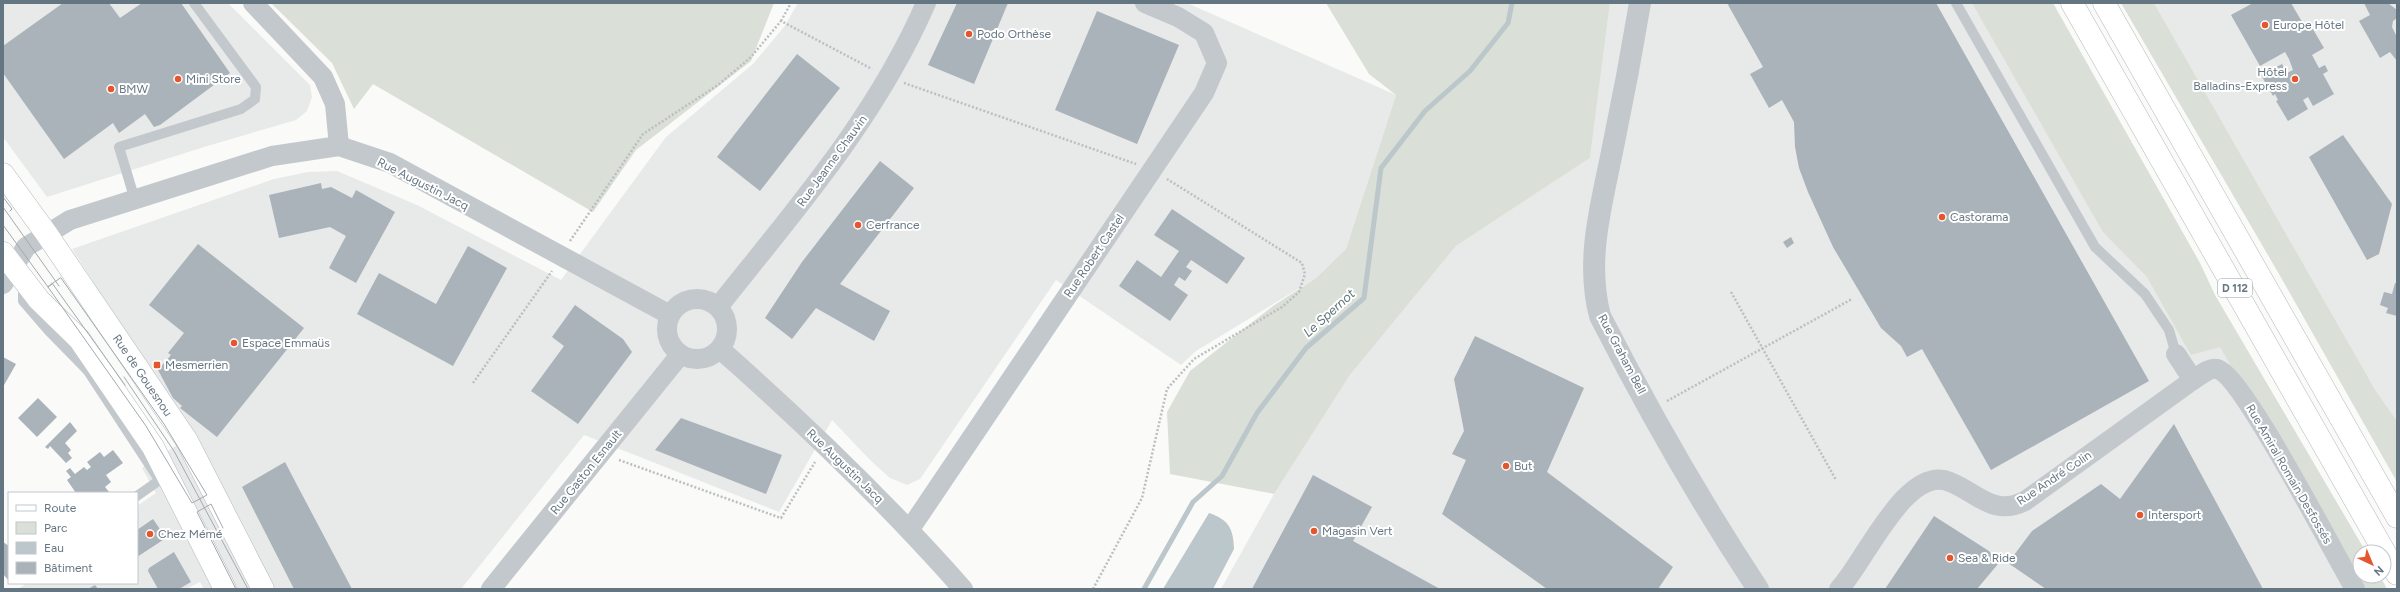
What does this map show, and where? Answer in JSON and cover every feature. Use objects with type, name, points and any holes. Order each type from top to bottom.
[{"type":"main road","name":"D 112","points":[[2072,3],[2397,574]]},
{"type":"main road","name":"D 112","points":[[2104,3],[2397,517]]},
{"type":"main road","name":"Rue de Gouesnou","points":[[3,174],[46,233],[187,441],[263,589]]},
{"type":"main road","points":[[10,270],[80,340],[153,447],[163,477],[225,589]]},
{"type":"street","points":[[253,3],[323,77],[335,104],[339,146]]},
{"type":"street","name":"Rue Jeanne Chauvin","points":[[718,307],[853,136],[889,78],[926,3]]},
{"type":"street","name":"Rue Robert Castel","points":[[910,529],[1204,93],[1217,63],[1204,33],[1178,17],[1145,3]]},
{"type":"street","name":"Rue Graham Bell","points":[[1640,3],[1596,233],[1594,281],[1600,316],[1715,522],[1759,588]]},
{"type":"street","name":"Rue Augustin Jacq","points":[[10,270],[26,247],[46,233],[70,220],[272,156],[339,146],[390,164],[670,315]]},
{"type":"street","points":[[692,299],[706,300],[718,307],[725,317],[727,328],[726,339],[720,349],[712,355],[701,359],[690,359],[680,355],[672,347],[667,337],[666,326],[670,315],[679,304],[692,299]]},
{"type":"street","name":"Rue Augustin Jacq","points":[[720,349],[773,396],[910,529],[963,589]]},
{"type":"street","points":[[2176,354],[2193,380]]},
{"type":"street","name":"Rue Gaston Esnault","points":[[491,589],[680,355]]},
{"type":"street","name":"Rue Amiral Romain Desfossés","points":[[2193,380],[2211,369],[2216,368],[2220,370],[2238,389],[2287,466],[2355,589]]},
{"type":"street","name":"Rue André Colin","points":[[1843,587],[1895,510],[1912,492],[1925,482],[1933,479],[1948,481],[1985,502],[1993,505],[2012,506],[2025,501],[2193,380]]},
{"type":"lane","points":[[134,200],[119,147],[241,109],[255,99],[256,87],[194,3]]},
{"type":"lane","points":[[1956,3],[2095,247],[2145,294],[2169,330],[2176,354]]},
{"type":"lane","points":[[138,495],[163,477]]},
{"type":"path","points":[[473,382],[643,134],[718,85],[751,58],[781,21],[791,3]]},
{"type":"path","points":[[781,21],[889,78],[1152,169],[1302,263],[1305,274],[1299,292],[1282,307],[1194,359],[1167,389],[1142,498],[1093,589]]},
{"type":"path","points":[[1731,292],[1836,480]]},
{"type":"path","points":[[1652,410],[1852,299]]},
{"type":"path","points":[[600,454],[781,518],[815,462]]},
{"type":"shaded area","points":[[3,3],[228,3],[310,85],[312,97],[307,111],[296,120],[204,147],[47,197],[3,137]]},
{"type":"shaded area","points":[[798,3],[1187,3],[1396,95],[1346,249],[1316,278],[1196,351],[1181,365],[1056,280],[920,479],[907,485],[890,478],[870,460],[832,420],[779,512],[584,435],[461,589],[204,589],[200,582],[186,589],[18,589],[26,584],[138,584],[138,505],[156,493],[142,468],[191,436],[72,249],[274,179],[308,172],[337,171],[417,205],[561,280],[666,137],[753,64],[784,27]]},
{"type":"shaded area","points":[[1610,3],[2026,3],[2352,570],[2352,584],[2360,584],[2363,589],[1221,589],[1274,494],[1350,375],[1456,246],[1590,158]]},
{"type":"shaded area","points":[[2154,3],[2397,3],[2397,421],[2376,391]]},
{"type":"green space","points":[[271,3],[774,3],[751,61],[636,150],[593,212],[373,84],[354,109],[332,63]]},
{"type":"green space","points":[[1326,3],[1610,3],[1590,158],[1456,246],[1350,375],[1274,494],[1170,474],[1167,412],[1190,371],[1273,306],[1316,278],[1346,249],[1396,95],[1369,74]]},
{"type":"green space","points":[[1972,3],[2053,3],[2200,263],[2215,295],[2361,544],[2352,544],[2352,578],[2220,347],[2191,355],[2147,277],[2103,232]]},
{"type":"green space","points":[[2121,3],[2154,3],[2376,391],[2397,421],[2397,482],[2279,274]]},
{"type":"green space","points":[[2355,584],[2384,584],[2387,589],[2358,589]]},
{"type":"water","points":[[1209,513],[1221,519],[1229,526],[1234,549],[1213,589],[1163,589]]},
{"type":"building","name":"BMW","points":[[63,3],[109,3],[120,18],[142,3],[181,3],[230,73],[160,125],[154,127],[145,114],[119,133],[113,123],[64,159],[3,73],[3,46]]},
{"type":"building","name":"Podo Orthèse","points":[[957,3],[1008,3],[974,84],[928,65]]},
{"type":"building","name":"Castorama","points":[[1727,3],[1936,3],[2149,381],[1991,470],[1922,349],[1907,357],[1901,346],[1881,328],[1833,247],[1808,192],[1799,168],[1795,147],[1794,122],[1782,100],[1769,108],[1750,74],[1763,67]]},
{"type":"building","points":[[2253,3],[2291,3],[2305,27],[2310,24],[2324,48],[2312,55],[2319,68],[2325,65],[2328,71],[2323,74],[2334,94],[2313,106],[2308,97],[2303,100],[2308,109],[2288,121],[2276,101],[2278,100],[2275,94],[2273,96],[2261,75],[2282,64],[2287,73],[2293,70],[2289,59],[2285,52],[2260,66],[2231,15]]},
{"type":"building","points":[[2364,3],[2388,3],[2397,10],[2397,18],[2393,21],[2392,27],[2397,37],[2397,61],[2390,52],[2380,58],[2359,21],[2370,15]]},
{"type":"building","points":[[1097,11],[1179,45],[1137,144],[1055,110]]},
{"type":"building","points":[[797,54],[840,88],[760,191],[717,157]]},
{"type":"building","points":[[2343,135],[2392,204],[2379,254],[2367,260],[2309,157]]},
{"type":"building","name":"Cerfrance","points":[[880,161],[914,188],[840,284],[890,311],[874,341],[816,308],[792,339],[765,318],[802,262]]},
{"type":"building","points":[[321,183],[322,189],[331,187],[352,198],[356,190],[395,212],[356,283],[329,268],[346,236],[330,227],[279,238],[269,195]]},
{"type":"building","points":[[1172,209],[1245,258],[1227,284],[1191,260],[1186,267],[1192,271],[1185,281],[1179,277],[1174,285],[1188,295],[1170,321],[1119,286],[1137,260],[1161,277],[1179,251],[1154,235]]},
{"type":"building","points":[[1791,237],[1794,243],[1787,248],[1783,242]]},
{"type":"building","name":"Espace Emmaüs","points":[[198,244],[304,328],[217,437],[180,408],[182,406],[173,398],[158,370],[171,355],[168,353],[184,333],[149,305]]},
{"type":"building","points":[[468,246],[507,268],[453,366],[357,314],[379,273],[436,304]]},
{"type":"building","points":[[2395,283],[2397,283],[2397,316],[2386,313],[2388,308],[2380,305],[2384,292],[2392,294]]},
{"type":"building","points":[[575,305],[623,339],[632,352],[578,424],[531,391],[564,346],[552,337]]},
{"type":"building","name":"But","points":[[1475,336],[1584,388],[1547,472],[1673,567],[1658,589],[1547,589],[1442,514],[1466,460],[1452,454],[1464,431],[1454,379]]},
{"type":"building","points":[[3,357],[16,364],[3,387]]},
{"type":"building","points":[[38,398],[57,417],[37,437],[18,418]]},
{"type":"building","points":[[681,418],[782,455],[766,494],[655,450]]},
{"type":"building","points":[[70,422],[77,431],[65,443],[71,450],[68,453],[72,458],[66,463],[50,446],[48,449],[45,447]]},
{"type":"building","name":"Intersport","points":[[2174,424],[2263,589],[2046,589],[2008,563],[2032,531],[2101,484],[2120,499]]},
{"type":"building","points":[[113,450],[123,463],[106,475],[111,482],[105,487],[109,492],[75,492],[67,480],[71,477],[66,471],[70,468],[75,474],[84,467],[87,470],[91,467],[87,462],[100,452],[104,457]]},
{"type":"building","points":[[285,462],[352,589],[294,589],[242,487]]},
{"type":"building","name":"Magasin Vert","points":[[1313,475],[1372,507],[1353,541],[1440,589],[1252,589]]},
{"type":"building","name":"Sea & Ride","points":[[1934,516],[1989,551],[1998,564],[1977,589],[1885,589]]},
{"type":"building","name":"Chez Mémé","points":[[153,519],[166,538],[138,556],[138,529]]},
{"type":"building","points":[[3,542],[8,545],[8,580],[3,574]]},
{"type":"building","points":[[174,552],[191,582],[179,589],[158,589],[148,571],[149,568]]},
{"type":"building","points":[[95,585],[98,589],[88,589]]},
{"type":"waterway","name":"Le Spernot","points":[[1144,589],[1193,502],[1222,476],[1257,413],[1306,348],[1364,298],[1381,168],[1425,111],[1470,71],[1508,23],[1512,3]]},
{"type":"tram line","points":[[3,197],[12,209],[10,211]]},
{"type":"tram line","points":[[3,207],[59,286]]},
{"type":"tram line","points":[[3,225],[48,287],[52,284]]},
{"type":"tram line","points":[[61,278],[164,424],[207,495],[192,503],[146,426],[48,287],[61,278]]},
{"type":"tram line","points":[[52,283],[125,385]]},
{"type":"tram line","points":[[124,377],[174,451],[248,589]]},
{"type":"tram line","points":[[223,528],[211,504],[197,512],[236,589]]},
{"type":"place","name":"Europe Hôtel","points":[[2265,25]]},
{"type":"place","name":"Podo Orthèse","points":[[969,34]]},
{"type":"place","name":"Mini Store","points":[[178,79]]},
{"type":"place","name":"Hôtel Balladins-Express","points":[[2295,79]]},
{"type":"place","name":"BMW","points":[[111,89]]},
{"type":"place","name":"Castorama","points":[[1942,217]]},
{"type":"place","name":"Cerfrance","points":[[858,225]]},
{"type":"place","name":"Espace Emmaüs","points":[[234,343]]},
{"type":"place","name":"Mesmerrien","points":[[157,365]]},
{"type":"place","name":"But","points":[[1506,466]]},
{"type":"place","name":"Intersport","points":[[2140,515]]},
{"type":"place","name":"Magasin Vert","points":[[1314,531]]},
{"type":"place","name":"Chez Mémé","points":[[150,534]]},
{"type":"place","name":"Sea & Ride","points":[[1950,558]]}]
